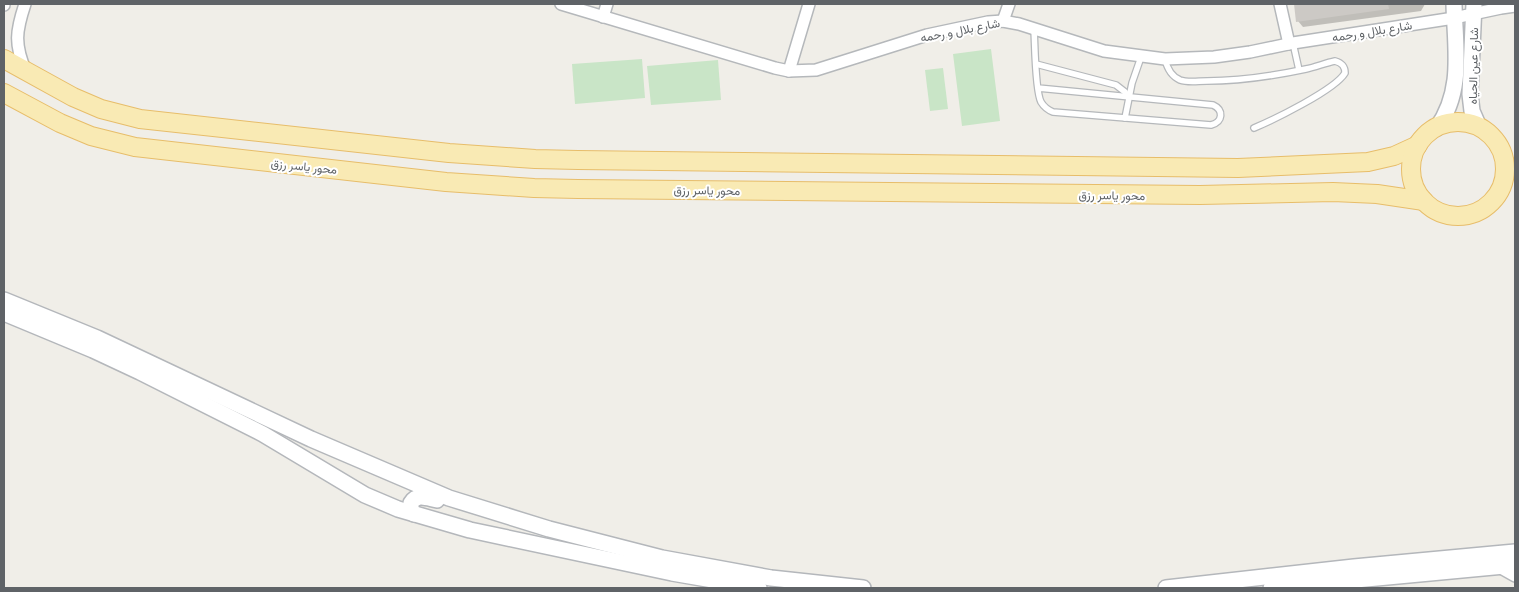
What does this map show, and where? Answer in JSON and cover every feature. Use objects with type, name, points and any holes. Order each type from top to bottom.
[{"type":"main road","points":[[4,59],[73,97],[101,109],[140,119],[449,154],[492,157],[578,160],[1238,168],[1368,162],[1394,156],[1418,145]]},
{"type":"main road","name":"محور ياسر رزق","points":[[4,93],[60,123],[91,136],[135,147],[455,183],[578,189],[1160,195],[1340,192],[1377,194],[1424,202]]},
{"type":"main road","points":[[1486,132],[1502,152],[1506,168],[1503,185],[1507,191],[1488,206],[1464,216],[1438,212],[1424,202],[1415,187],[1411,170],[1414,153],[1418,145],[1423,138],[1437,128],[1445,124],[1462,122],[1486,132],[1515,147]]},
{"type":"street","points":[[26,4],[16,38],[19,54],[26,72]]},
{"type":"street","name":"شارع بلال و رحمه","points":[[561,4],[789,71],[816,70],[927,35],[1004,21],[1104,51],[1165,59],[1214,57],[1291,44],[1454,11],[1515,6]]},
{"type":"street","points":[[603,17],[607,4]]},
{"type":"street","points":[[789,71],[808,4]]},
{"type":"street","points":[[1004,21],[1009,4]]},
{"type":"street","points":[[1280,4],[1291,44]]},
{"type":"street","name":"شارع عين الحياه","points":[[1474,8],[1470,94],[1472,111],[1486,132]]},
{"type":"street","name":"شارع عين الحياه","points":[[1437,128],[1450,106],[1454,89],[1456,72],[1454,11]]},
{"type":"street","points":[[4,300],[97,338],[319,443],[449,498],[549,529],[662,558],[771,578],[863,588]]},
{"type":"street","points":[[4,313],[85,346],[140,372],[263,434],[381,503],[470,530],[672,573],[759,588]]},
{"type":"street","points":[[414,514],[411,511],[410,503],[416,497],[420,496],[436,500],[449,498]]},
{"type":"street","points":[[1166,588],[1354,567],[1515,552]]},
{"type":"street","points":[[1271,588],[1515,565]]},
{"type":"street","points":[[1497,567],[1515,576]]},
{"type":"lane","points":[[1034,29],[1036,64],[1038,88],[1039,97],[1046,109],[1053,112],[1211,125],[1216,124],[1221,116],[1220,111],[1213,105],[1038,88]]},
{"type":"lane","points":[[1291,44],[1299,70]]},
{"type":"lane","points":[[1125,118],[1128,97],[1141,57]]},
{"type":"lane","points":[[1165,59],[1167,68],[1173,75],[1180,80],[1189,82],[1237,80],[1299,70],[1335,61],[1340,62],[1345,69],[1342,77],[1321,92],[1285,114],[1254,128]]},
{"type":"lane","points":[[1036,64],[1116,85],[1128,97]]},
{"type":"green space","points":[[991,49],[1000,121],[962,126],[953,54]]},
{"type":"green space","points":[[642,59],[645,98],[575,104],[572,64]]},
{"type":"green space","points":[[718,60],[721,100],[651,105],[647,66]]},
{"type":"green space","points":[[943,68],[948,109],[930,111],[925,70]]},
{"type":"building","points":[[1294,4],[1388,4],[1389,9],[1296,22]]}]
